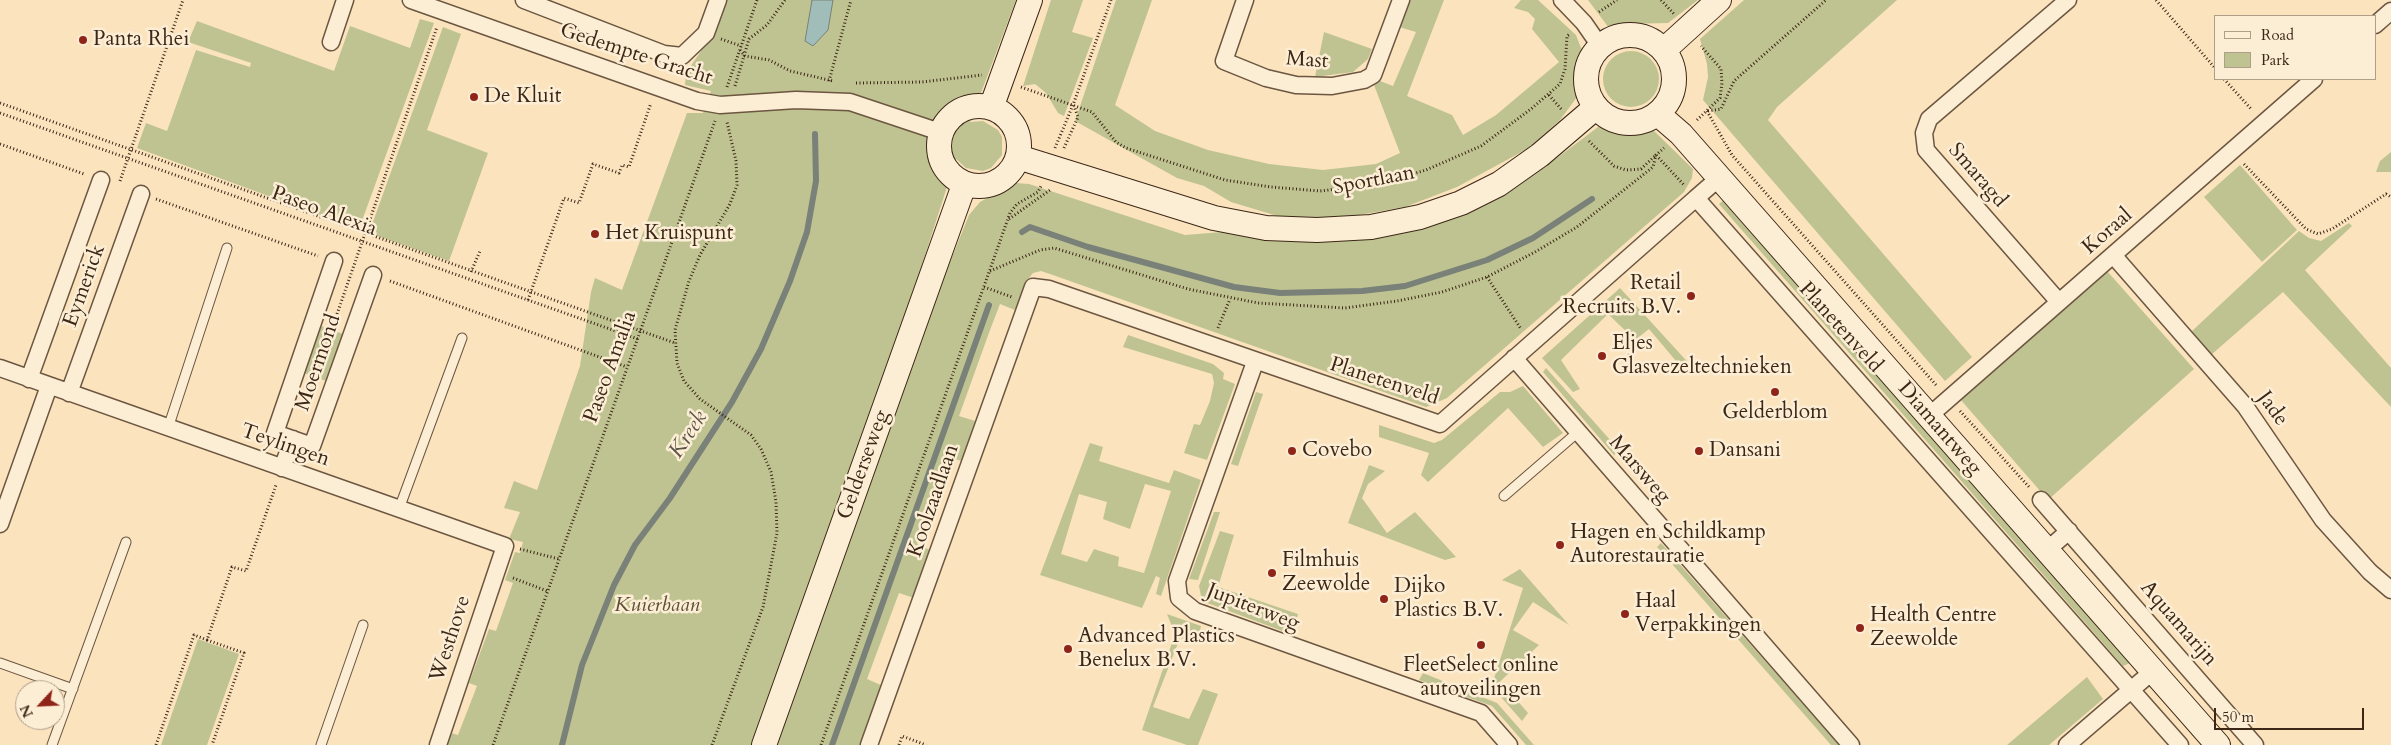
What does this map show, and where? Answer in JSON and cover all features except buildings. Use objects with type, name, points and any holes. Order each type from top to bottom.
[{"type":"street","points":[[330,42],[345,0]]},
{"type":"street","name":"Gedempte Gracht","points":[[411,0],[697,100],[724,104],[796,100],[850,102],[940,132]]},
{"type":"street","points":[[524,0],[664,54],[682,56],[706,33],[718,0]]},
{"type":"street","points":[[991,108],[1030,0]]},
{"type":"street","name":"Mast","points":[[1245,0],[1224,61],[1281,82],[1296,85],[1332,86],[1364,80],[1373,75],[1401,0]]},
{"type":"street","points":[[1562,0],[1584,23],[1600,46]]},
{"type":"street","points":[[1664,50],[1719,0]]},
{"type":"street","name":"Smaragd","points":[[2059,302],[1926,150],[1924,134],[1929,119],[2068,0]]},
{"type":"street","points":[[2376,24],[2391,11]]},
{"type":"street","points":[[1621,35],[1645,36],[1664,50],[1673,65],[1675,83],[1670,101],[1659,115],[1643,123],[1625,124],[1609,119],[1595,108],[1586,87],[1587,64],[1600,46],[1621,35]]},
{"type":"street","name":"Koraal","points":[[1928,416],[2313,80]]},
{"type":"street","points":[[976,106],[991,108],[1005,115],[1015,127],[1019,142],[1018,157],[1007,177],[986,187],[964,185],[947,173],[938,153],[940,132],[949,119],[961,110],[976,106]]},
{"type":"street","name":"Sportlaan","points":[[1018,157],[1214,218],[1266,228],[1317,230],[1371,226],[1420,217],[1461,203],[1499,184],[1540,155],[1595,108]]},
{"type":"street","name":"Diamantweg","points":[[1659,115],[1680,134],[2218,745]]},
{"type":"street","name":"Planetenveld","points":[[1049,289],[1255,362],[1440,424],[1719,178]]},
{"type":"street","name":"Eymerick","points":[[29,379],[101,180]]},
{"type":"street","name":"Gelderseweg","points":[[764,745],[964,185]]},
{"type":"street","name":"Eymerick","points":[[69,393],[141,194]]},
{"type":"street","name":"Planetenveld","points":[[1696,198],[2180,745]]},
{"type":"street","name":"Jade","points":[[2113,255],[2244,406],[2323,520],[2370,572],[2391,590]]},
{"type":"street","name":"Moermond","points":[[334,261],[275,433],[312,446],[373,275]]},
{"type":"street","name":"Koolzaadlaan","points":[[869,745],[1026,303],[1033,287],[1049,289]]},
{"type":"street","name":"Marsweg","points":[[1514,358],[1852,745]]},
{"type":"street","name":"Jupiterweg","points":[[1255,362],[1177,580],[1179,598],[1195,611],[1481,713],[1509,745]]},
{"type":"street","name":"Teylingen","points":[[0,368],[505,546]]},
{"type":"street","points":[[0,524],[49,386]]},
{"type":"street","name":"Moermond","points":[[282,468],[293,439]]},
{"type":"street","name":"Aquamarijn","points":[[2041,500],[2255,745]]},
{"type":"street","points":[[2047,550],[2069,531]]},
{"type":"street","name":"Westhove","points":[[438,745],[505,546]]},
{"type":"street","points":[[2067,745],[2153,671]]},
{"type":"lane","points":[[168,428],[227,248]]},
{"type":"lane","points":[[399,509],[462,338]]},
{"type":"lane","points":[[1504,496],[1578,432]]},
{"type":"lane","points":[[52,745],[126,542]]},
{"type":"lane","points":[[320,745],[363,626]]},
{"type":"lane","points":[[0,663],[73,689]]},
{"type":"path","points":[[0,144],[118,186],[183,0]]},
{"type":"path","name":"Paseo Amalia","points":[[493,745],[627,367],[724,104],[757,0]]},
{"type":"path","points":[[712,745],[763,607],[777,533],[776,502],[771,472],[756,442],[750,435],[713,409],[684,381],[677,363],[675,330],[689,281],[700,255],[730,204],[737,185],[736,161],[724,116],[724,104],[745,56],[749,40],[767,25],[784,0]]},
{"type":"path","points":[[829,81],[851,0]]},
{"type":"path","points":[[821,745],[1010,213],[1017,204],[1038,192],[1073,105],[1111,0]]},
{"type":"path","name":"Sportlaan","points":[[850,83],[922,82],[978,74],[1092,112],[1116,142],[1126,148],[1225,180],[1271,187],[1320,191],[1379,184],[1426,170],[1481,146],[1550,95],[1560,84],[1565,69],[1567,36],[1617,0]]},
{"type":"path","points":[[1661,0],[1721,69],[1720,98],[1707,112]]},
{"type":"path","points":[[1707,112],[1720,109],[1734,81],[1826,0]]},
{"type":"path","points":[[2156,0],[2214,67]]},
{"type":"path","points":[[336,318],[442,11]]},
{"type":"path","points":[[740,50],[745,56],[769,60],[790,71],[835,82]]},
{"type":"path","points":[[2225,80],[2264,124]]},
{"type":"path","points":[[528,300],[564,198],[579,203],[593,164],[619,173],[622,165],[629,167],[657,86]]},
{"type":"path","points":[[1550,95],[1575,125],[1614,166],[1626,170],[1641,169],[1656,155]]},
{"type":"path","points":[[0,103],[675,343]]},
{"type":"path","name":"Diamantweg","points":[[1707,112],[1732,156],[1948,399],[2041,500]]},
{"type":"path","name":"Paseo Alexia","points":[[0,113],[638,339]]},
{"type":"path","points":[[2232,152],[2306,229],[2318,234],[2332,229],[2386,194],[2391,197]]},
{"type":"path","points":[[1656,155],[1696,198]]},
{"type":"path","points":[[990,271],[1040,250],[1054,248],[1188,289],[1230,299],[1291,306],[1345,308],[1442,292],[1488,277],[1576,226],[1653,167],[1656,155]]},
{"type":"path","points":[[141,194],[334,261],[627,367]]},
{"type":"path","points":[[471,272],[480,251]]},
{"type":"path","points":[[1488,277],[1514,319],[1532,343]]},
{"type":"path","points":[[984,287],[1026,303]]},
{"type":"path","points":[[207,640],[232,567],[246,571],[282,468]]},
{"type":"path","points":[[505,546],[559,559]]},
{"type":"path","points":[[496,572],[547,591]]},
{"type":"path","points":[[156,745],[194,635],[244,653],[212,745]]},
{"type":"path","points":[[899,745],[902,736],[926,745]]},
{"type":"green space","name":"Kuierbaan","points":[[725,0],[1016,0],[970,122],[983,121],[998,130],[1002,137],[1002,155],[991,168],[983,171],[966,168],[956,159],[902,327],[753,745],[447,745],[451,733],[458,735],[477,686],[469,683],[489,629],[496,631],[513,583],[505,580],[515,552],[520,553],[523,542],[509,539],[520,512],[504,508],[514,481],[537,490],[580,366],[591,292],[595,278],[622,290],[687,113],[703,113],[711,91],[685,85],[686,73],[712,35]]},
{"type":"green space","points":[[1051,0],[1083,0],[1072,32],[1093,38],[1064,116],[1058,113],[1046,93],[1035,84],[1023,86]]},
{"type":"green space","points":[[1116,0],[1152,0],[1115,105],[1155,131],[1208,150],[1269,164],[1323,170],[1376,164],[1400,153],[1374,85],[1380,81],[1393,86],[1416,32],[1399,27],[1409,0],[1444,0],[1407,96],[1452,115],[1463,135],[1496,115],[1559,62],[1532,29],[1535,19],[1528,12],[1514,8],[1521,0],[1538,0],[1576,35],[1583,53],[1577,75],[1577,97],[1560,120],[1527,149],[1457,187],[1405,207],[1359,215],[1314,219],[1284,218],[1231,202],[1204,186],[1177,178],[1075,121]]},
{"type":"green space","points":[[1588,0],[1698,0],[1668,23],[1623,24],[1609,28]]},
{"type":"green space","points":[[1744,0],[1897,0],[1777,107],[1768,120],[1972,357],[1945,381],[1703,100],[1708,77],[1707,64],[1700,39]]},
{"type":"green space","points":[[420,19],[434,23],[359,229],[137,148],[146,123],[167,131],[196,50],[250,67],[251,63],[188,42],[197,21],[334,71],[350,26],[410,48]]},
{"type":"green space","points":[[443,27],[461,34],[427,130],[488,153],[449,261],[369,233]]},
{"type":"green space","points":[[1324,32],[1372,49],[1368,59],[1353,72],[1315,77]]},
{"type":"green space","points":[[1631,51],[1642,53],[1651,59],[1657,68],[1659,79],[1657,90],[1651,99],[1642,105],[1631,107],[1620,105],[1611,99],[1605,90],[1603,79],[1605,68],[1611,59],[1620,53]]},
{"type":"green space","points":[[1598,127],[1633,130],[1652,129],[1693,169],[1692,178],[1684,192],[1447,398],[1426,407],[1050,274],[1041,271],[1033,273],[1015,310],[1000,304],[990,330],[959,416],[975,421],[962,461],[947,457],[917,544],[930,550],[914,598],[899,593],[867,679],[883,686],[861,745],[777,745],[931,309],[969,215],[980,202],[1015,183],[1029,184],[1185,235],[1222,232],[1248,236],[1499,194],[1549,164]]},
{"type":"green space","points":[[2391,152],[2391,172],[2376,172],[2380,161]]},
{"type":"green space","points":[[2240,165],[2297,230],[2262,262],[2204,197]]},
{"type":"green space","points":[[1726,198],[2130,663],[2123,666],[1719,204]]},
{"type":"green space","points":[[2349,223],[2352,226],[2305,270],[2391,368],[2391,407],[2283,292],[2211,355],[2192,331],[2299,231],[2309,238],[2321,241]]},
{"type":"green space","points":[[2107,271],[2194,369],[2048,500],[1960,399]]},
{"type":"green space","points":[[1620,288],[1694,369],[1687,374],[1649,329],[1635,340],[1608,314],[1561,360],[1580,389],[1573,392],[1542,358]]},
{"type":"green space","points":[[318,325],[346,335],[329,382],[301,372]]},
{"type":"green space","points":[[1128,335],[1213,364],[1224,373],[1223,379],[1235,384],[1207,460],[1184,453],[1194,424],[1200,425],[1210,401],[1214,383],[1212,374],[1123,347]]},
{"type":"green space","points":[[1546,368],[1620,451],[1614,455],[1543,372]]},
{"type":"green space","points":[[1523,386],[1563,433],[1543,447],[1508,408],[1428,482],[1421,475],[1429,453],[1379,437],[1379,425],[1434,443],[1442,440],[1500,392],[1510,392]]},
{"type":"green space","points":[[1256,392],[1263,394],[1238,466],[1231,464]]},
{"type":"green space","points":[[1090,443],[1103,447],[1099,461],[1169,483],[1174,470],[1201,480],[1161,596],[1156,594],[1160,578],[1156,576],[1142,608],[1040,575]],"holes":[[[1145,484],[1171,491],[1144,573],[1118,566],[1119,557],[1094,549],[1087,562],[1061,554],[1079,494],[1107,502],[1103,519],[1130,529]]]},
{"type":"green space","points":[[1369,465],[1385,471],[1368,484],[1362,498],[1387,533],[1415,512],[1456,557],[1445,560],[1348,523]]},
{"type":"green space","points":[[1214,512],[1220,512],[1198,580],[1189,579]]},
{"type":"green space","points":[[1220,531],[1234,535],[1218,587],[1298,614],[1293,635],[1202,601],[1199,586]]},
{"type":"green space","points":[[1661,543],[1839,745],[1831,745],[1657,547]]},
{"type":"green space","points":[[1520,569],[1569,625],[1533,602],[1513,630],[1539,645],[1490,691],[1523,588],[1502,580]]},
{"type":"green space","points":[[1167,614],[1201,626],[1198,640],[1180,638],[1153,707],[1189,719],[1203,689],[1218,694],[1198,745],[1187,745],[1142,730],[1175,634]]},
{"type":"green space","points":[[198,639],[239,654],[207,745],[161,745]]},
{"type":"green space","points":[[1423,673],[1497,703],[1534,745],[1526,745],[1492,706],[1419,680]]},
{"type":"green space","points":[[2087,677],[2103,699],[2049,745],[2007,745]]},
{"type":"green space","points":[[1513,684],[1519,691],[1515,698],[1528,713],[1522,721],[1501,697]]},
{"type":"water","points":[[812,0],[833,0],[828,30],[813,46],[805,41]]},
{"type":"waterway","name":"Kreek","points":[[562,745],[582,665],[614,585],[635,545],[670,498],[732,402],[761,349],[790,281],[807,232],[816,181],[815,134]]},
{"type":"waterway","points":[[1022,232],[1030,227],[1088,247],[1234,287],[1280,293],[1362,291],[1405,286],[1487,260],[1533,238],[1592,199]]},
{"type":"waterway","points":[[832,745],[989,305]]},
{"type":"place","name":"Panta Rhei","points":[[83,40]]},
{"type":"place","name":"De Kluit","points":[[474,97]]},
{"type":"place","name":"Het Kruispunt","points":[[595,234]]},
{"type":"place","name":"Retail Recruits B.V.","points":[[1691,296]]},
{"type":"place","name":"Eljes Glasvezeltechnieken","points":[[1602,356]]},
{"type":"place","name":"Gelderblom","points":[[1775,392]]},
{"type":"place","name":"Covebo","points":[[1292,451]]},
{"type":"place","name":"Dansani","points":[[1699,451]]},
{"type":"place","name":"Hagen en Schildkamp Autorestauratie","points":[[1560,545]]},
{"type":"place","name":"Filmhuis Zeewolde","points":[[1272,573]]},
{"type":"place","name":"Dijko Plastics B.V.","points":[[1384,599]]},
{"type":"place","name":"Haal Verpakkingen","points":[[1625,614]]},
{"type":"place","name":"Health Centre Zeewolde","points":[[1860,628]]},
{"type":"place","name":"FleetSelect online autoveilingen","points":[[1481,645]]},
{"type":"place","name":"Advanced Plastics Benelux B.V.","points":[[1068,649]]}]
